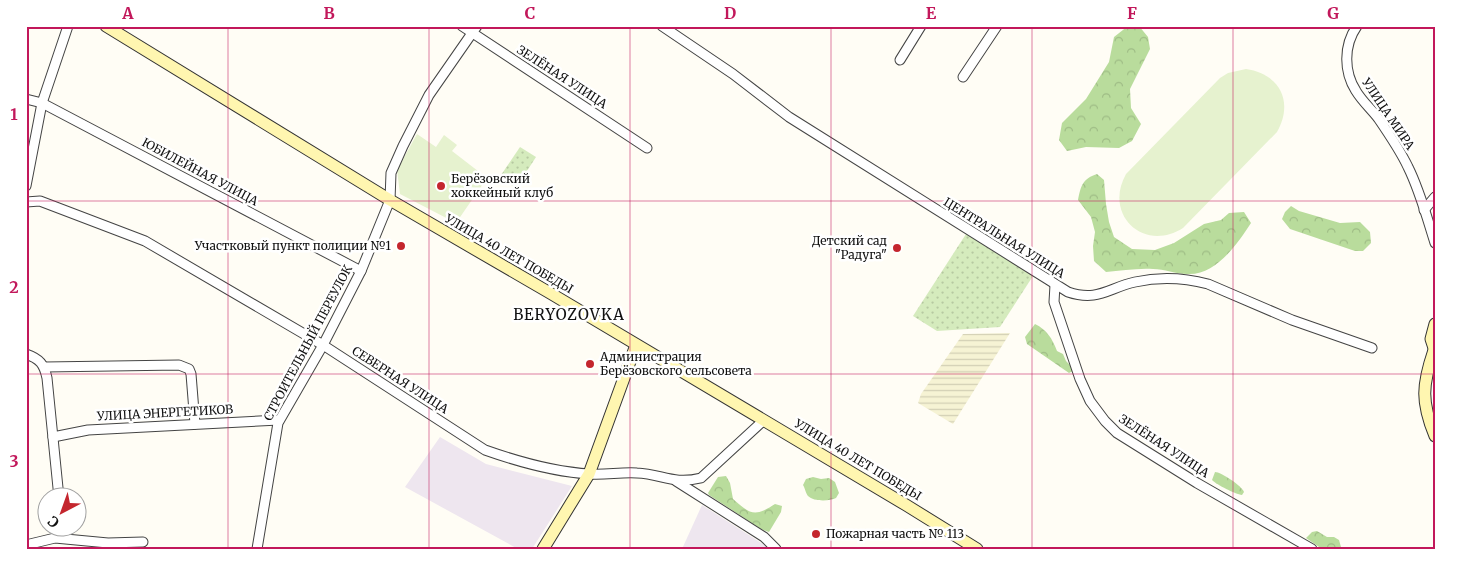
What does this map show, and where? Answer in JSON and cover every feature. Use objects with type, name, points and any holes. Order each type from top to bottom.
[{"type":"street","points":[[26,186],[42,103],[68,26]]},
{"type":"street","name":"УЛИЦА 40 ЛЕТ ПОБЕДЫ","points":[[106,26],[390,200],[764,420],[977,549]]},
{"type":"street","name":"ЗЕЛЁНАЯ УЛИЦА","points":[[462,26],[474,29],[647,148]]},
{"type":"street","name":"ЦЕНТРАЛЬНАЯ УЛИЦА","points":[[662,26],[733,74],[788,118],[1068,292],[1089,297],[1135,282],[1173,279],[1200,282],[1292,320],[1372,348]]},
{"type":"street","points":[[900,60],[921,26]]},
{"type":"street","points":[[963,77],[997,26]]},
{"type":"street","name":"УЛИЦА МИРА","points":[[1356,26],[1350,38],[1347,51],[1347,68],[1352,84],[1400,152],[1415,182],[1435,243]]},
{"type":"street","name":"СТРОИТЕЛЬНЫЙ ПЕРЕУЛОК","points":[[257,549],[279,420],[323,345],[361,271],[390,200],[391,173],[403,146],[430,95],[474,29]]},
{"type":"street","name":"ЮБИЛЕЙНАЯ УЛИЦА","points":[[26,99],[42,103],[361,271]]},
{"type":"street","points":[[1424,210],[1435,197]]},
{"type":"street","name":"СЕВЕРНАЯ УЛИЦА","points":[[26,202],[40,201],[145,241],[323,345],[485,450],[511,460],[539,467],[589,474],[637,473],[676,481],[690,481],[701,478],[764,420]]},
{"type":"street","name":"ЗЕЛЁНАЯ УЛИЦА","points":[[1055,285],[1054,302],[1080,379],[1090,401],[1105,421],[1117,433],[1197,483],[1312,549]]},
{"type":"street","points":[[1435,324],[1432,339],[1434,351],[1426,378],[1424,401],[1435,436]]},
{"type":"street","points":[[542,549],[589,474],[636,345]]},
{"type":"street","points":[[26,354],[40,361],[45,367],[58,488]]},
{"type":"street","points":[[45,367],[185,366],[191,374],[195,424]]},
{"type":"street","name":"УЛИЦА ЭНЕРГЕТИКОВ","points":[[52,437],[88,430],[279,420]]},
{"type":"street","points":[[676,481],[764,537],[776,549]]},
{"type":"street","points":[[30,544],[59,538],[108,543],[143,542]]},
{"type":"shaded area","points":[[1010,333],[953,424],[918,403],[921,394],[963,334]]},
{"type":"shaded area","points":[[440,437],[486,464],[572,486],[532,549],[518,549],[405,487]]},
{"type":"shaded area","points":[[702,505],[769,548],[769,549],[682,549]]},
{"type":"green space","points":[[1128,26],[1139,26],[1148,37],[1150,49],[1130,89],[1131,108],[1141,124],[1132,141],[1119,148],[1086,147],[1067,151],[1059,140],[1062,123],[1086,99],[1109,62],[1114,37]]},
{"type":"green space","points":[[1246,69],[1268,77],[1281,91],[1284,100],[1284,110],[1277,132],[1183,228],[1168,235],[1154,236],[1142,233],[1131,226],[1124,216],[1120,203],[1120,189],[1126,174],[1220,78],[1228,73]]},
{"type":"green space","name":"Берёзовский хоккейный клуб","points":[[417,134],[436,147],[444,135],[457,145],[452,151],[487,178],[456,223],[400,194],[397,170]]},
{"type":"green space","points":[[520,147],[536,157],[516,188],[499,178]]},
{"type":"green space","points":[[1097,174],[1104,180],[1109,222],[1114,237],[1132,249],[1155,250],[1174,243],[1204,224],[1221,220],[1229,213],[1244,212],[1251,223],[1240,240],[1225,257],[1207,270],[1187,274],[1147,269],[1106,272],[1094,261],[1093,246],[1095,232],[1091,217],[1078,200],[1085,181]]},
{"type":"green space","points":[[1291,206],[1299,211],[1340,223],[1360,222],[1370,232],[1371,243],[1363,251],[1355,251],[1290,229],[1282,219],[1285,212]]},
{"type":"green space","points":[[966,234],[1033,276],[1000,327],[937,331],[913,316]]},
{"type":"green space","points":[[1035,324],[1049,335],[1057,351],[1063,354],[1066,361],[1073,368],[1073,371],[1069,373],[1027,344],[1025,337]]},
{"type":"green space","points":[[1215,472],[1239,486],[1244,492],[1242,495],[1226,489],[1212,480]]},
{"type":"green space","points":[[726,476],[730,483],[733,499],[749,511],[763,511],[775,504],[782,506],[781,512],[769,532],[761,529],[709,495],[708,493],[718,477]]},
{"type":"green space","points":[[813,477],[829,478],[835,482],[839,493],[836,498],[822,500],[808,496],[803,485],[806,479]]},
{"type":"green space","points":[[1317,531],[1327,537],[1334,537],[1339,540],[1340,549],[1322,549],[1306,538],[1312,532]]},
{"type":"place","name":"Берёзовский хоккейный клуб","points":[[441,186]]},
{"type":"place","name":"Участковый пункт полиции №1","points":[[401,246]]},
{"type":"place","name":"Детский сад \"Радуга\"","points":[[897,248]]},
{"type":"place","name":"Администрация Берёзовского сельсовета","points":[[590,364]]},
{"type":"place","name":"Пожарная часть № 113","points":[[816,534]]},
{"type":"district","name":"BERYOZOVKA","points":[[569,315]]}]
